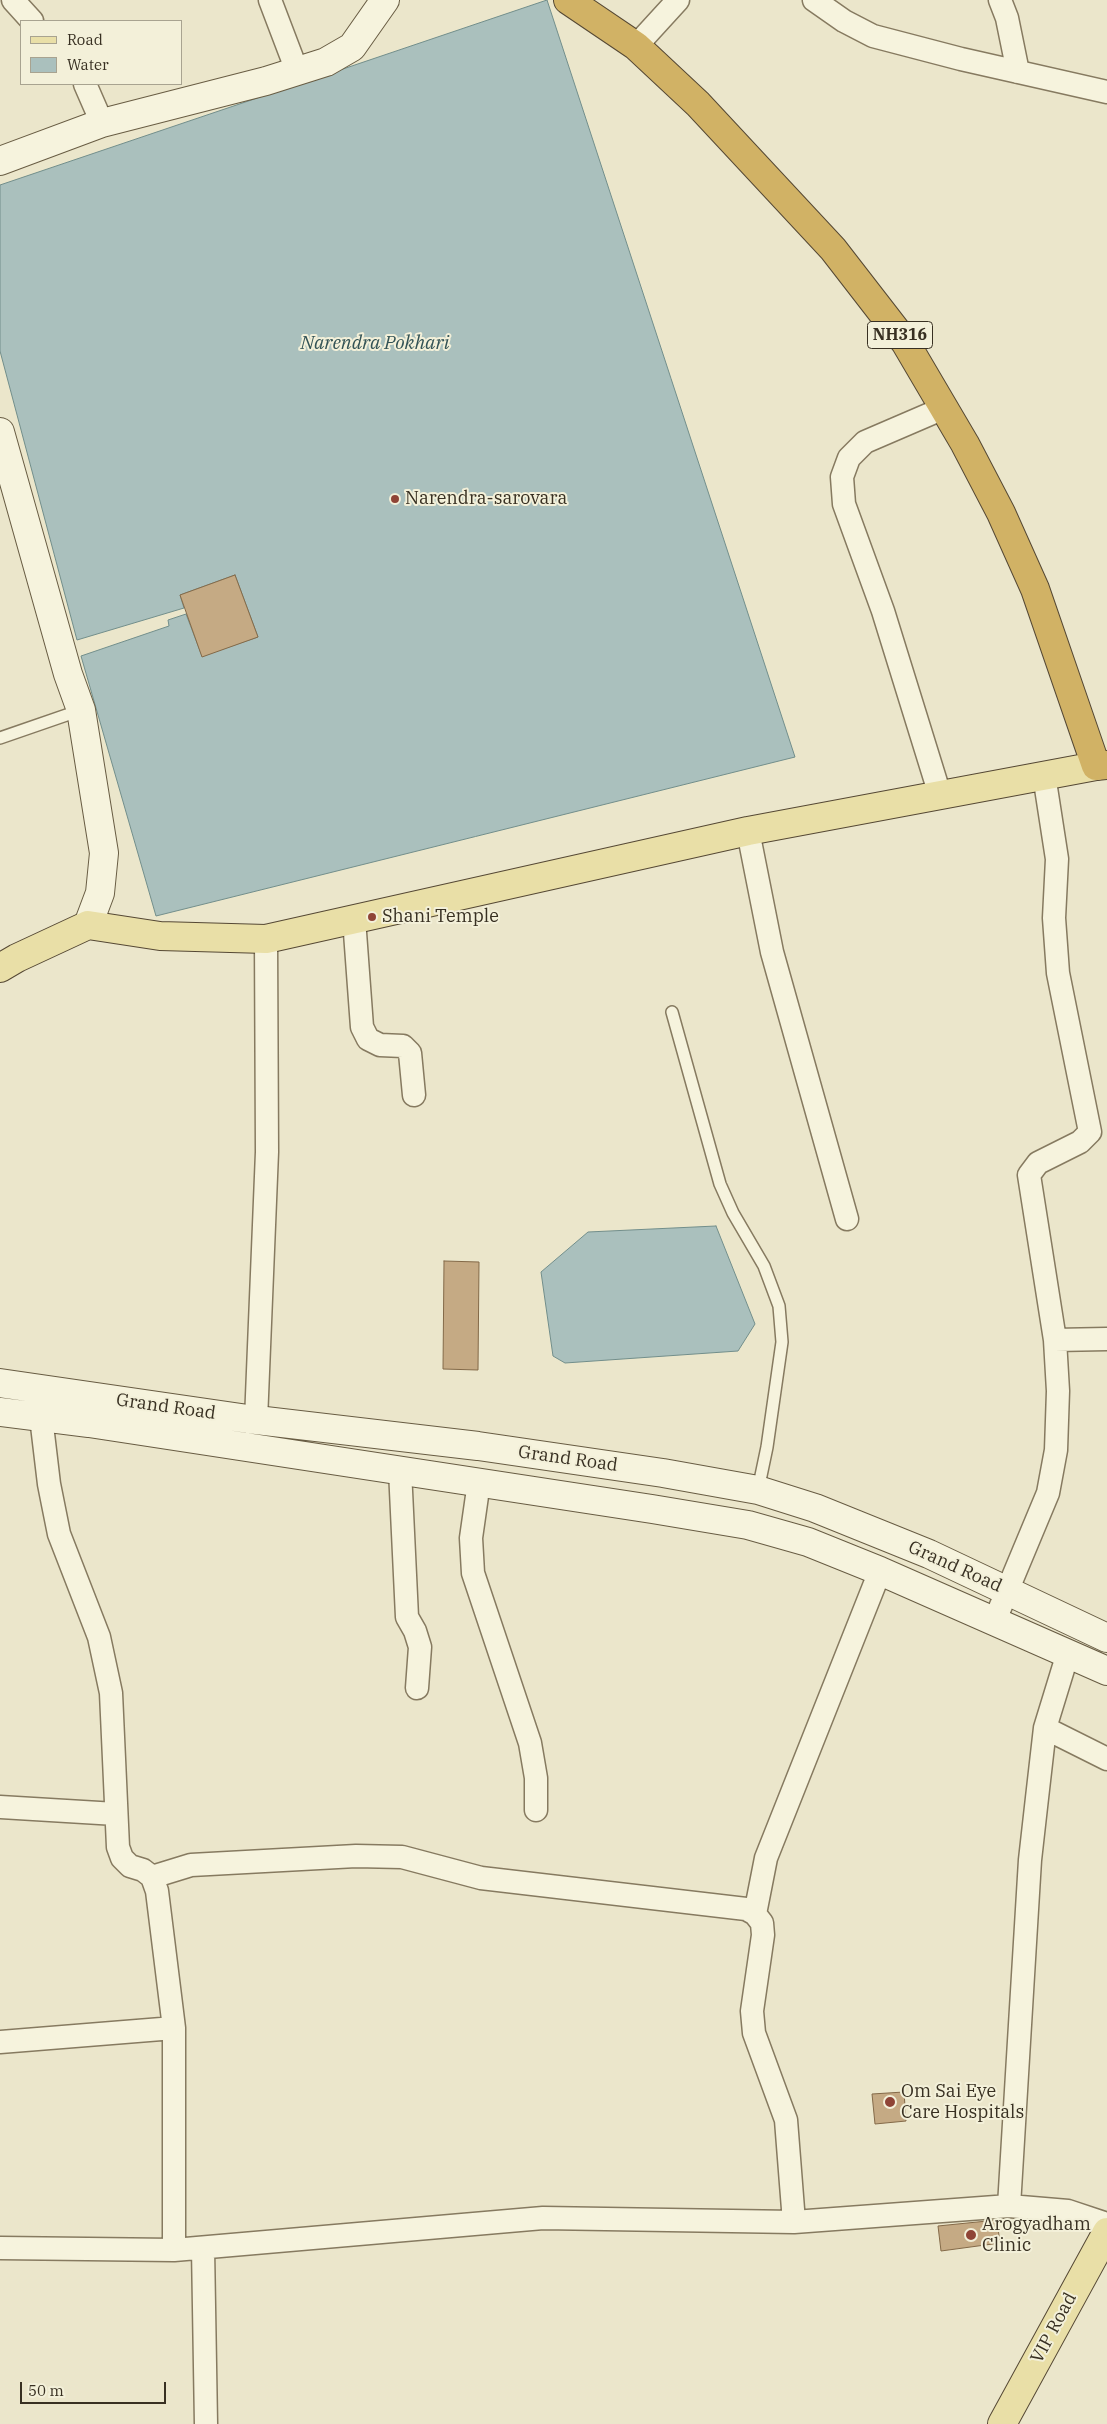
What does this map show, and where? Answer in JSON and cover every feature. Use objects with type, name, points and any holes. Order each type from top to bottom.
[{"type":"highway","name":"NH316","points":[[568,0],[636,46],[698,104],[833,249],[905,342],[944,408],[1001,513],[1031,580],[1102,765]]},
{"type":"main road","points":[[0,161],[102,123],[326,62],[352,47],[385,0]]},
{"type":"main road","points":[[0,432],[68,674],[81,710],[104,853],[100,893],[88,925]]},
{"type":"main road","points":[[0,968],[88,925],[160,936],[266,938],[748,832],[1102,765]]},
{"type":"main road","name":"Grand Road","points":[[0,1383],[256,1420],[478,1446],[663,1472],[758,1490],[814,1508],[929,1554],[1107,1638]]},
{"type":"main road","name":"Grand Road","points":[[0,1412],[400,1470],[748,1525],[808,1542],[880,1571],[995,1620],[1107,1671]]},
{"type":"main road","name":"VIP Road","points":[[1002,2424],[1107,2232]]},
{"type":"street","points":[[13,0],[31,20]]},
{"type":"street","points":[[270,0],[297,71]]},
{"type":"street","points":[[814,0],[844,21],[873,36],[1107,92]]},
{"type":"street","points":[[1000,0],[1007,18],[1018,72]]},
{"type":"street","points":[[636,46],[672,6]]},
{"type":"street","points":[[85,85],[102,123]]},
{"type":"street","points":[[940,795],[883,611],[844,504],[842,477],[849,458],[865,442],[944,408]]},
{"type":"street","points":[[995,1620],[1048,1493],[1056,1450],[1058,1391],[1056,1340],[1029,1176],[1038,1162],[1080,1142],[1090,1132],[1058,973],[1054,918],[1057,859],[1044,775]]},
{"type":"street","points":[[748,832],[772,952],[847,1219]]},
{"type":"street","points":[[354,919],[362,1027],[368,1039],[380,1045],[404,1046],[410,1053],[414,1095]]},
{"type":"street","points":[[256,1420],[267,1152],[266,938]]},
{"type":"street","points":[[1056,1340],[1107,1339]]},
{"type":"street","points":[[41,1417],[49,1484],[59,1534],[99,1637],[111,1693],[118,1847],[122,1858],[130,1866],[143,1870],[152,1878],[157,1891],[174,2028],[174,2250]]},
{"type":"street","points":[[400,1470],[407,1617],[415,1631],[420,1647],[417,1688]]},
{"type":"street","points":[[479,1482],[471,1538],[472,1573],[530,1744],[536,1778],[536,1810]]},
{"type":"street","points":[[755,1914],[766,1858],[880,1571]]},
{"type":"street","points":[[1009,2206],[1030,1860],[1046,1728],[1068,1653]]},
{"type":"street","points":[[1046,1728],[1107,1759]]},
{"type":"street","points":[[0,1807],[116,1814]]},
{"type":"street","points":[[152,1878],[191,1865],[356,1856],[402,1857],[481,1878],[746,1909],[755,1914],[762,1922],[763,1935],[752,2011],[754,2033],[786,2120],[794,2222]]},
{"type":"street","points":[[0,2042],[174,2028]]},
{"type":"street","points":[[0,2248],[174,2250],[543,2218],[794,2222],[1009,2206],[1068,2211],[1107,2224]]},
{"type":"street","points":[[202,2248],[206,2424]]},
{"type":"lane","points":[[0,738],[81,710]]},
{"type":"lane","points":[[672,1012],[720,1184],[764,1266],[779,1306],[782,1342],[767,1447],[758,1490]]},
{"type":"water","name":"Narendra Pokhari","points":[[547,0],[795,757],[156,916],[81,656],[169,626],[168,620],[186,614],[202,656],[258,637],[235,575],[180,595],[184,608],[77,640],[0,351],[0,185]]},
{"type":"water","points":[[716,1226],[755,1324],[738,1351],[565,1363],[553,1356],[541,1272],[588,1232]]},
{"type":"building","points":[[235,575],[258,637],[202,657],[180,595]]},
{"type":"building","points":[[444,1261],[479,1262],[478,1370],[443,1369]]},
{"type":"building","points":[[904,2092],[906,2121],[875,2124],[872,2094]]},
{"type":"building","points":[[997,2220],[1000,2243],[941,2251],[938,2226]]},
{"type":"place","name":"Narendra-sarovara","points":[[395,499]]},
{"type":"place","name":"Shani Temple","points":[[372,917]]},
{"type":"place","name":"Om Sai Eye Care Hospitals","points":[[890,2102]]},
{"type":"place","name":"Arogyadham Clinic","points":[[971,2235]]}]
